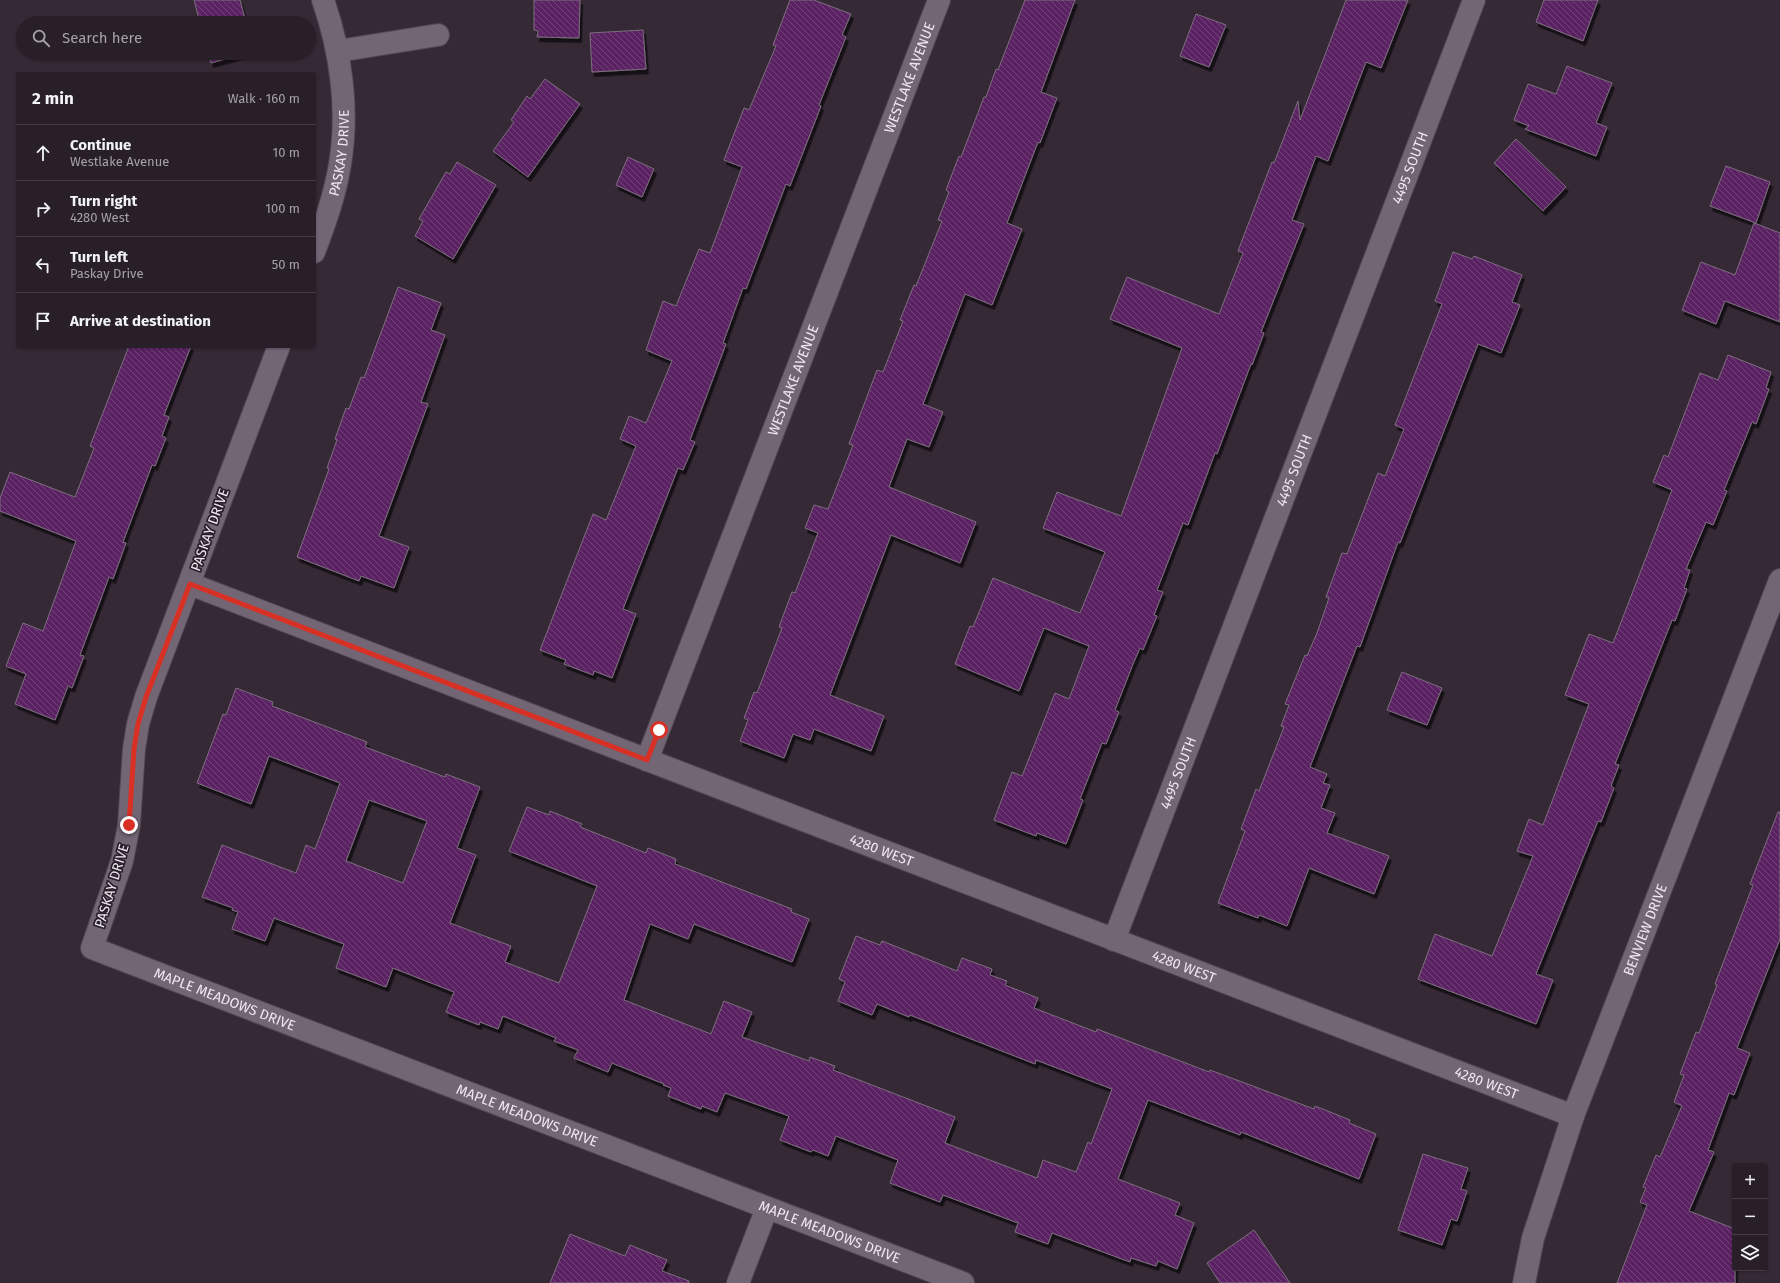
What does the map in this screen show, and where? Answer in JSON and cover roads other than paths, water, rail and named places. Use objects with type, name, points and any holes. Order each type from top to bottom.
[{"type":"street","name":"PASKAY DRIVE","points":[[316,247],[328,214],[340,165],[344,121],[338,51],[323,0]]},
{"type":"street","name":"WESTLAKE AVENUE","points":[[647,760],[938,0]]},
{"type":"street","name":"4495 SOUTH","points":[[1114,940],[1474,0]]},
{"type":"street","points":[[338,51],[438,36]]},
{"type":"street","name":"PASKAY DRIVE","points":[[92,948],[122,861],[129,825],[134,749],[138,724],[146,697],[278,348]]},
{"type":"street","name":"BENVIEW DRIVE","points":[[1524,1283],[1533,1238],[1573,1116],[1780,580]]},
{"type":"street","name":"4280 WEST","points":[[190,584],[1573,1116]]},
{"type":"street","name":"MAPLE MEADOWS DRIVE","points":[[92,948],[963,1283]]},
{"type":"street","points":[[738,1283],[767,1208]]}]
